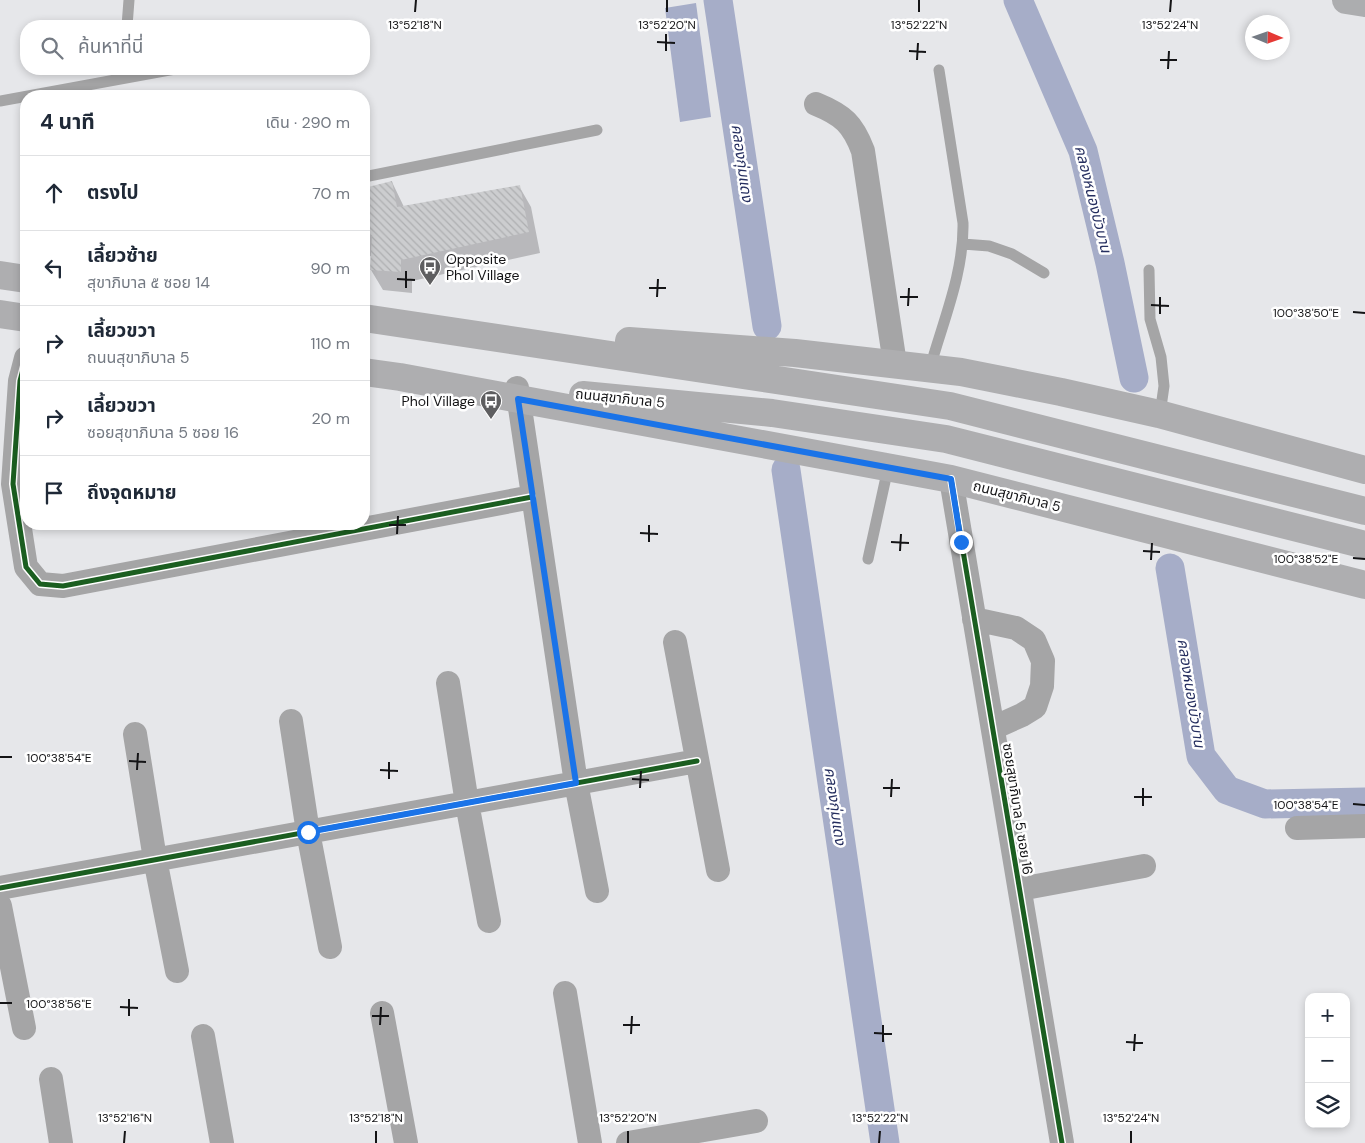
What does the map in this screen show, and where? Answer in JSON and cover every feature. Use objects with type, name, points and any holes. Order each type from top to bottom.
[{"type":"highway","points":[[1346,0],[1365,3]]},
{"type":"main road","points":[[0,276],[20,278]]},
{"type":"main road","points":[[0,314],[20,317]]},
{"type":"main road","points":[[370,319],[950,406],[1365,511]]},
{"type":"main road","points":[[413,325],[795,354],[961,372],[1159,414],[1365,470]]},
{"type":"main road","name":"ถนนสุขาภิบาล 5","points":[[370,373],[517,393],[772,413],[946,439],[1365,545]]},
{"type":"main road","name":"ถนนสุขาภิบาล 5","points":[[517,393],[951,479],[1365,585]]},
{"type":"street","points":[[816,104],[832,110],[849,123],[863,151],[895,364]]},
{"type":"street","points":[[20,381],[6,485],[26,567],[40,584],[64,586],[362,530]]},
{"type":"street","points":[[517,393],[576,783],[597,891]]},
{"type":"street","name":"ซอยสุขาภิบาล 5 ซอย 16","points":[[951,479],[1062,1143]]},
{"type":"street","points":[[370,528],[532,498]]},
{"type":"street","points":[[974,619],[1016,628],[1034,640],[1042,661],[1042,686],[1035,707],[1022,716],[993,728]]},
{"type":"street","points":[[675,642],[718,870]]},
{"type":"street","points":[[448,683],[467,803],[489,921]]},
{"type":"street","points":[[291,721],[308,832],[330,947]]},
{"type":"street","points":[[135,734],[155,859],[177,972]]},
{"type":"street","points":[[0,888],[696,761]]},
{"type":"street","points":[[1297,828],[1365,826]]},
{"type":"street","points":[[1020,889],[1144,866]]},
{"type":"street","points":[[0,906],[24,1028]]},
{"type":"street","points":[[565,993],[590,1143]]},
{"type":"street","points":[[382,1013],[406,1143]]},
{"type":"street","points":[[203,1036],[222,1143]]},
{"type":"street","points":[[51,1079],[62,1143]]},
{"type":"street","points":[[628,1143],[756,1121]]},
{"type":"lane","points":[[127,20],[129,0]]},
{"type":"lane","points":[[930,368],[960,265],[963,244],[963,223],[939,70]]},
{"type":"lane","points":[[49,90],[115,75]]},
{"type":"lane","points":[[0,101],[20,96]]},
{"type":"lane","points":[[370,176],[597,130]]},
{"type":"lane","points":[[963,244],[989,246],[1012,254],[1044,273]]},
{"type":"lane","points":[[1150,270],[1150,318],[1161,357],[1164,386],[1159,414]]},
{"type":"lane","points":[[868,559],[888,467]]},
{"type":"water","points":[[696,3],[711,117],[680,122],[665,8]]},
{"type":"building","points":[[392,181],[397,207],[520,185],[529,232],[401,260],[401,272],[370,270],[372,235],[370,235],[370,186]]},
{"type":"waterway","name":"คลองกุ่มแดง","points":[[718,0],[767,326]]},
{"type":"waterway","name":"คลองหนองบัวบาน","points":[[1018,0],[1083,151],[1110,263],[1134,378]]},
{"type":"waterway","name":"คลองกุ่มแดง","points":[[786,470],[885,1143]]},
{"type":"waterway","name":"คลองหนองบัวบาน","points":[[1170,568],[1201,756],[1227,790],[1265,804],[1365,802]]},
{"type":"cycle path","points":[[20,381],[13,484],[20,529]]},
{"type":"cycle path","points":[[951,479],[1062,1143]]},
{"type":"cycle path","points":[[370,528],[532,497]]},
{"type":"cycle path","points":[[20,530],[26,567],[40,584],[63,586],[358,530]]},
{"type":"cycle path","points":[[0,888],[697,761]]},
{"type":"place","name":"Opposite Phol Village","points":[[430,286]]},
{"type":"place","name":"Phol Village","points":[[491,420]]},
{"type":"route","points":[[308,832],[576,783],[518,399],[951,479],[961,542]]}]
